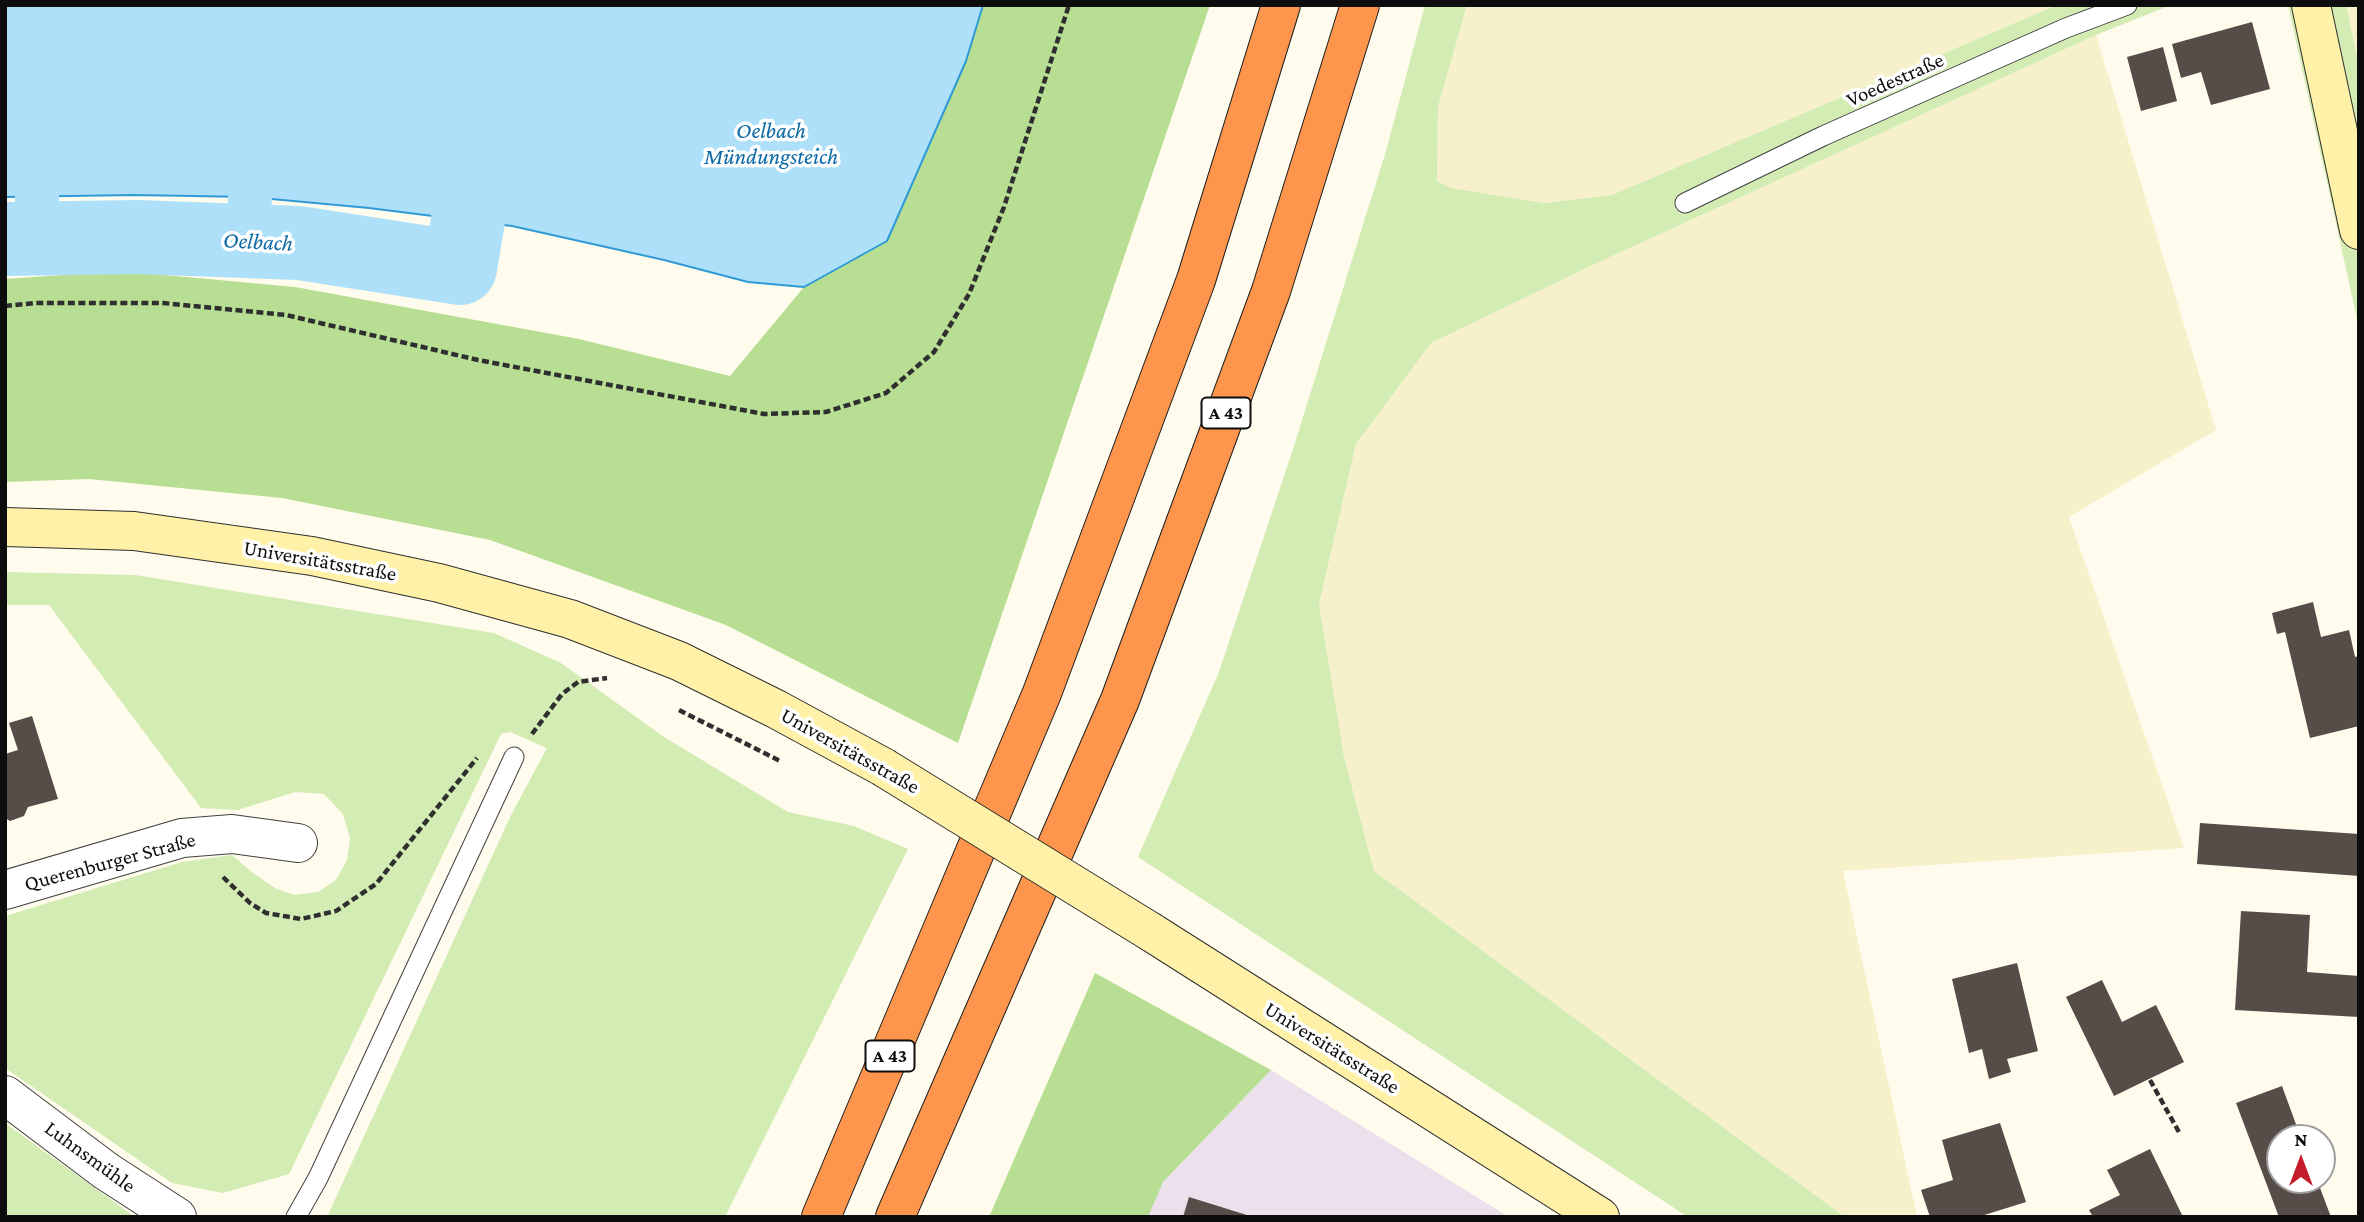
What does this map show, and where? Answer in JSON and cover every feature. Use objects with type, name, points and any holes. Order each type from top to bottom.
[{"type":"highway","name":"A 43","points":[[821,1217],[1042,693],[1196,280],[1281,5]]},
{"type":"highway","name":"A 43","points":[[895,1217],[1120,700],[1271,291],[1360,5]]},
{"type":"street","points":[[2311,5],[2359,230]]},
{"type":"street","name":"Universitätsstraße","points":[[5,527],[134,531],[312,556],[465,590],[570,619],[679,661],[776,709],[883,767],[1151,932],[1600,1217]]},
{"type":"street","name":"Querenburger Straße","points":[[5,890],[182,838],[232,834],[298,843]]},
{"type":"street","name":"Luhnsmühle","points":[[5,1095],[106,1171],[177,1217]]},
{"type":"lane","name":"Voedestraße","points":[[1685,203],[1823,136],[2066,28],[2127,5]]},
{"type":"lane","points":[[296,1217],[318,1178],[514,757]]},
{"type":"path","points":[[5,306],[35,303],[163,303],[286,315],[478,360],[764,414],[826,412],[886,393],[934,352],[969,294],[1004,207],[1069,5]]},
{"type":"path","points":[[182,838],[250,903],[266,912],[301,919],[336,911],[376,884],[480,754],[514,757],[562,694],[578,682],[606,678],[618,681]]},
{"type":"path","points":[[677,709],[782,762]]},
{"type":"path","points":[[2150,1080],[2180,1133]]},
{"type":"shaded area","points":[[1467,5],[2057,5],[1612,195],[1544,203],[1451,188],[1437,181],[1438,107]]},
{"type":"shaded area","points":[[2346,5],[2359,5],[2359,66],[2349,20]]},
{"type":"shaded area","points":[[2096,35],[2216,430],[2069,517],[2184,848],[1843,871],[1917,1217],[1845,1217],[1374,871],[1344,757],[1319,604],[1356,444],[1431,343],[1601,261]]},
{"type":"shaded area","points":[[1271,1070],[1509,1217],[1144,1217],[1163,1182]]},
{"type":"green space","points":[[983,5],[1210,5],[958,743],[726,625],[490,540],[282,498],[89,479],[5,482],[5,279],[121,271],[295,287],[579,339],[730,376],[804,287],[888,240],[966,61]]},
{"type":"green space","points":[[1425,5],[1467,5],[1438,107],[1437,181],[1451,188],[1544,203],[1612,195],[2057,5],[2171,5],[2096,35],[1601,261],[1431,343],[1356,444],[1319,604],[1344,757],[1374,871],[1845,1217],[1688,1217],[1138,857],[1219,672],[1293,449],[1386,151]]},
{"type":"green space","points":[[2288,5],[2346,5],[2359,66],[2359,328]]},
{"type":"green space","points":[[5,572],[135,575],[494,633],[561,663],[664,737],[788,812],[854,826],[908,849],[725,1217],[327,1217],[511,815],[547,748],[510,732],[501,734],[289,1174],[223,1193],[172,1183],[5,1068],[5,916],[182,862],[232,855],[275,888],[294,895],[318,892],[336,880],[347,860],[350,838],[343,814],[324,794],[295,792],[238,810],[201,808],[49,605],[5,605]]},
{"type":"green space","points":[[1095,973],[1271,1070],[1163,1182],[1148,1217],[989,1217]]},
{"type":"green space","points":[[5,1123],[135,1217],[5,1217]]},
{"type":"water","name":"Oelbach Mündungsteich","points":[[5,5],[983,5],[966,61],[887,241],[804,287],[748,282],[512,226],[369,208],[250,197],[5,197]]},
{"type":"building","points":[[2252,22],[2270,89],[2211,105],[2201,72],[2181,78],[2172,44]]},
{"type":"building","points":[[2163,47],[2177,101],[2141,111],[2127,57]]},
{"type":"building","points":[[2313,602],[2321,637],[2349,630],[2355,657],[2358,656],[2359,660],[2359,726],[2310,738],[2285,632],[2277,634],[2272,613]]},
{"type":"building","points":[[32,716],[58,799],[28,807],[24,816],[10,821],[5,818],[5,754],[18,750],[9,723]]},
{"type":"building","points":[[2200,823],[2359,834],[2359,876],[2197,864]]},
{"type":"building","points":[[2241,911],[2310,915],[2307,972],[2359,976],[2359,1017],[2235,1010]]},
{"type":"building","points":[[2017,963],[2038,1051],[2007,1059],[2011,1072],[1989,1079],[1982,1049],[1969,1053],[1952,979]]},
{"type":"building","points":[[2102,980],[2122,1022],[2156,1005],[2184,1062],[2114,1096],[2066,997]]},
{"type":"building","points":[[2282,1086],[2296,1124],[2266,1124],[2266,1183],[2236,1103]]},
{"type":"building","points":[[2000,1123],[2026,1202],[1978,1217],[1930,1217],[1921,1190],[1953,1180],[1942,1140]]},
{"type":"building","points":[[2150,1149],[2183,1217],[2093,1217],[2089,1210],[2120,1195],[2107,1170]]},
{"type":"building","points":[[2270,1194],[2322,1194],[2331,1217],[2279,1217]]},
{"type":"building","points":[[1189,1197],[1250,1216],[1183,1217]]},
{"type":"waterway","points":[[37,196],[37,238]]},
{"type":"waterway","points":[[248,241],[250,197]]},
{"type":"waterway","name":"Oelbach","points":[[5,239],[138,237],[299,243],[460,268],[468,220]]}]
